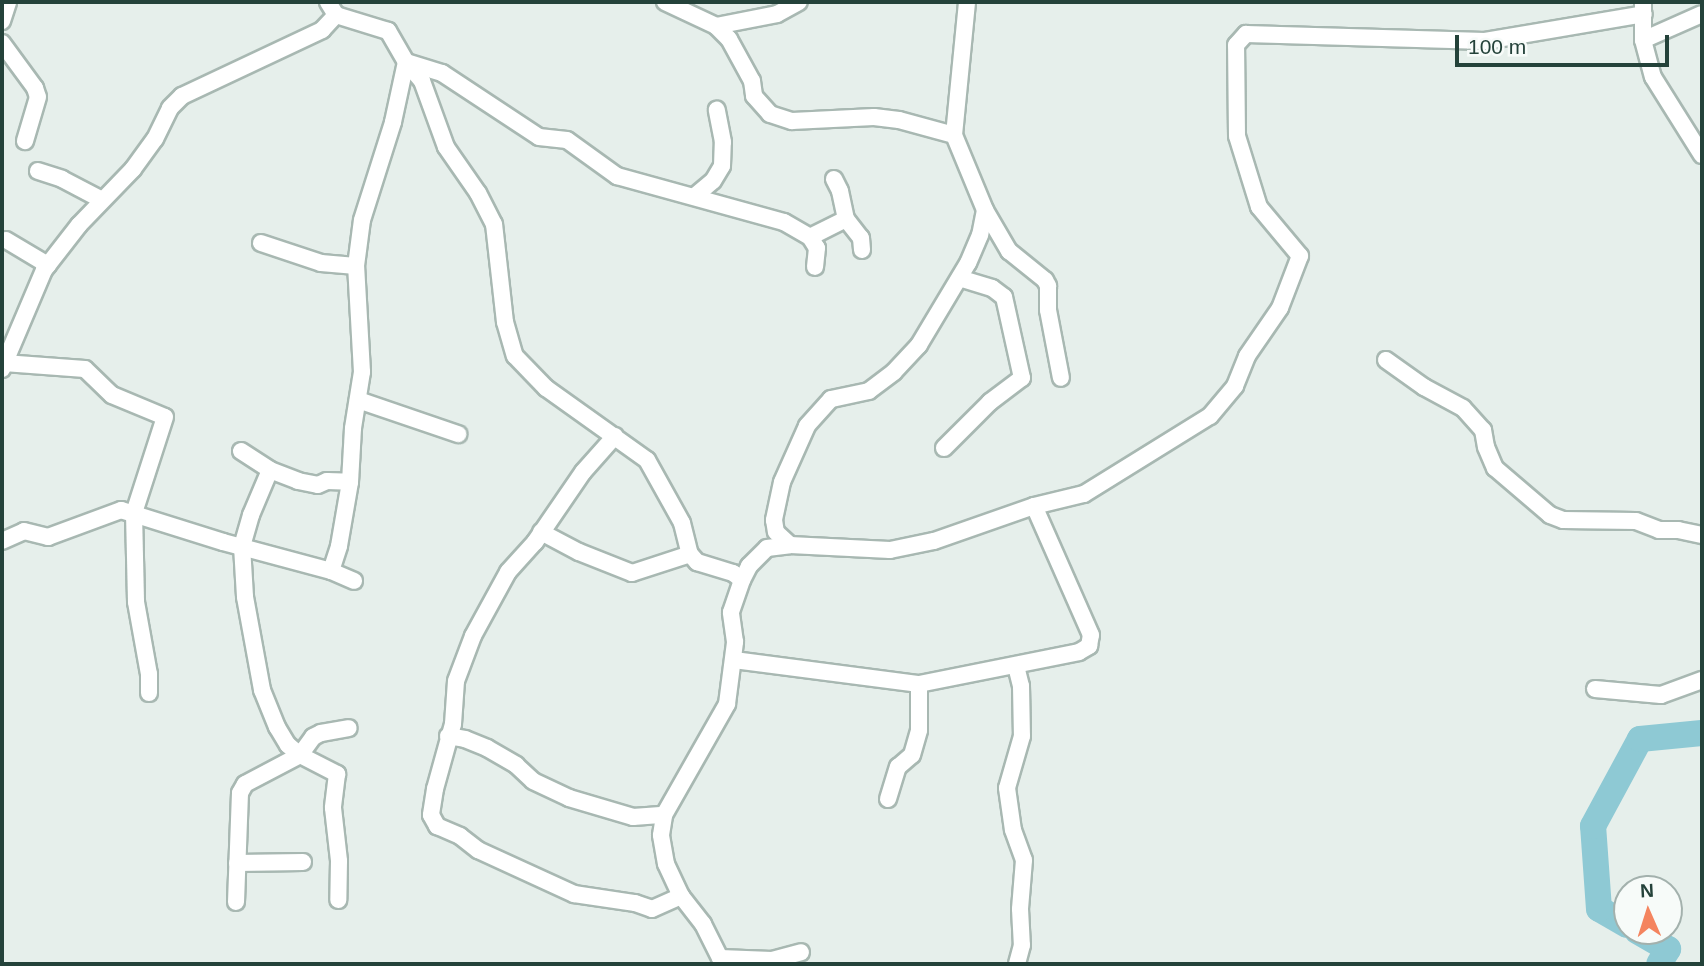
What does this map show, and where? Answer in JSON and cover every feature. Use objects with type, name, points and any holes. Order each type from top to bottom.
[{"type":"street","points":[[2,21],[8,2]]},
{"type":"street","points":[[665,2],[684,6],[716,26],[729,39],[752,82],[754,96],[770,114],[792,121],[874,117],[954,135]]},
{"type":"street","points":[[716,26],[777,14],[799,2]]},
{"type":"street","points":[[967,2],[954,135],[985,210],[1009,251],[1045,280],[1048,286],[1048,310],[1061,378]]},
{"type":"street","points":[[149,693],[149,674],[136,602],[134,513],[165,417],[111,395],[85,369],[3,366],[33,291],[48,265],[102,200],[133,169],[155,139],[170,108],[181,96],[322,30],[332,8],[388,31],[406,62],[422,81],[446,147],[478,193],[494,225],[505,322],[515,356],[546,388],[615,436],[652,468],[682,523],[690,554],[697,562],[733,573],[742,580]]},
{"type":"street","points":[[801,952],[772,960],[721,961],[703,923],[681,896],[661,848],[664,815],[727,704],[734,660],[732,612],[742,580],[749,566],[767,548],[790,545],[855,550],[917,545],[1034,506],[1084,494],[1199,425],[1235,386],[1247,356],[1285,298],[1300,256],[1259,207],[1237,136],[1236,45],[1246,34],[1485,41],[1644,8],[1643,40],[1653,77],[1702,155]]},
{"type":"street","points":[[1643,40],[1702,14]]},
{"type":"street","points":[[2,43],[35,88],[38,97],[25,141]]},
{"type":"street","points":[[406,62],[442,74],[539,137],[567,140],[617,176],[784,222],[810,237],[817,248],[815,267]]},
{"type":"street","points":[[331,570],[339,546],[350,482],[362,372],[356,266],[362,220],[393,122],[406,62]]},
{"type":"street","points":[[695,196],[713,181],[722,166],[723,142],[717,110]]},
{"type":"street","points":[[38,171],[62,179],[102,200]]},
{"type":"street","points":[[834,179],[841,191],[846,219],[861,239],[862,250]]},
{"type":"street","points":[[790,545],[776,532],[774,520],[782,482],[807,426],[831,399],[869,391],[894,372],[919,345],[959,278],[980,235],[985,210]]},
{"type":"street","points":[[810,237],[846,219]]},
{"type":"street","points":[[5,240],[48,265]]},
{"type":"street","points":[[261,243],[321,262],[356,266]]},
{"type":"street","points":[[944,448],[990,402],[1022,378],[1004,297],[992,288],[959,278]]},
{"type":"street","points":[[1386,360],[1424,387],[1463,408],[1483,430],[1486,447],[1495,468],[1550,515],[1563,520],[1636,522],[1658,530],[1678,530],[1702,535]]},
{"type":"street","points":[[358,400],[458,434]]},
{"type":"street","points":[[615,436],[575,482],[541,532],[508,572],[473,636],[456,681],[455,710],[431,815],[437,826],[460,835],[481,852],[574,894],[635,903],[652,909],[681,896]]},
{"type":"street","points":[[241,451],[270,470],[298,481],[318,485],[327,481],[350,482]]},
{"type":"street","points":[[270,470],[250,515],[242,546],[245,597],[262,690],[277,727],[288,745],[300,755],[337,774],[333,808],[338,900]]},
{"type":"street","points":[[734,660],[919,684],[1079,652],[1089,646],[1091,635],[1034,506]]},
{"type":"street","points":[[2,541],[24,531],[48,537],[116,511],[134,513],[288,561],[331,570],[354,581]]},
{"type":"street","points":[[541,532],[579,552],[632,573],[690,554]]},
{"type":"street","points":[[1016,666],[1021,686],[1022,736],[1007,788],[1013,830],[1024,860],[1020,909],[1022,945],[1017,964]]},
{"type":"street","points":[[1595,689],[1661,695],[1702,680]]},
{"type":"street","points":[[888,799],[898,767],[912,755],[919,730],[919,684]]},
{"type":"street","points":[[236,902],[240,793],[245,784],[300,755],[313,737],[349,728]]},
{"type":"street","points":[[448,736],[465,739],[487,748],[516,765],[533,781],[569,799],[633,817],[664,815]]},
{"type":"street","points":[[237,863],[303,862]]},
{"type":"waterway","points":[[1613,917],[1599,909],[1593,826],[1640,739],[1702,733]]},
{"type":"waterway","points":[[1659,964],[1668,949],[1661,945]]}]
